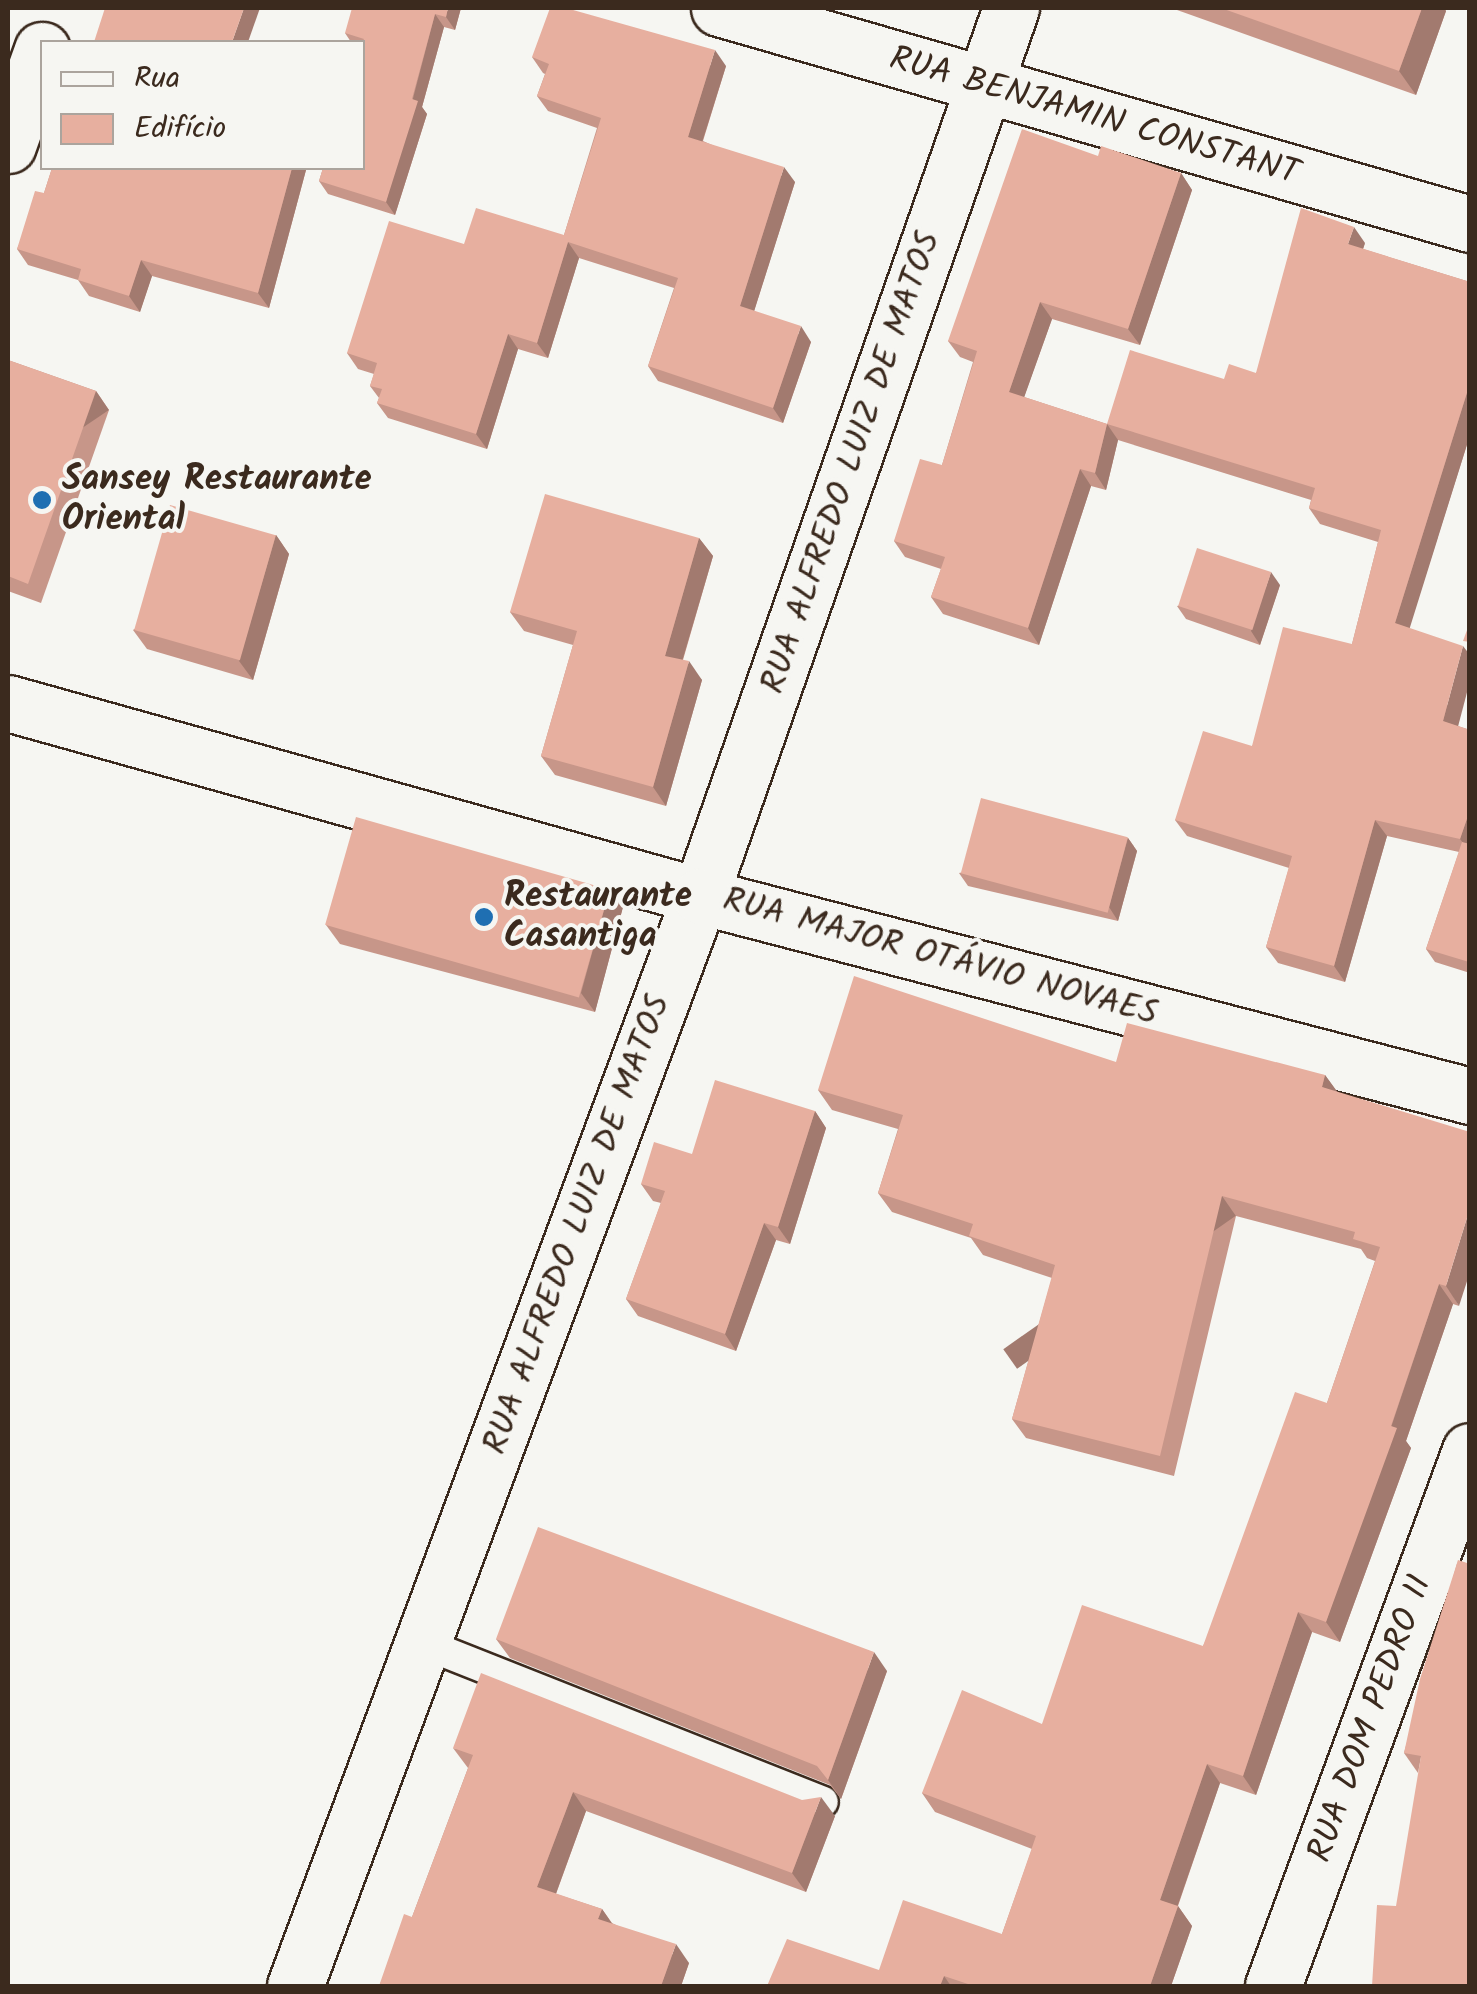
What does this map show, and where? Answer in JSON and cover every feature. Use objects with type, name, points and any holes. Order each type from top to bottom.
[{"type":"street","points":[[46,40],[58,8]]},
{"type":"street","name":"RUA BENJAMIN CONSTANT","points":[[720,8],[1470,224]]},
{"type":"street","name":"RUA ALFREDO LUIZ DE MATOS","points":[[295,1986],[700,896],[1011,8]]},
{"type":"street","points":[[8,145],[40,56]]},
{"type":"street","name":"RUA MAJOR OTÁVIO NOVAES","points":[[8,703],[700,896],[1470,1096]]},
{"type":"street","name":"RUA DOM PEDRO II","points":[[1273,1986],[1470,1451]]},
{"type":"lane","points":[[422,1642],[822,1802]]},
{"type":"building","points":[[105,8],[244,8],[233,40],[95,40]]},
{"type":"building","points":[[352,8],[448,8],[446,17],[435,14],[412,99],[418,101],[386,202],[319,181],[322,170],[365,170],[365,40],[345,33]]},
{"type":"building","points":[[550,8],[566,8],[715,50],[688,137],[784,167],[740,306],[801,326],[773,408],[648,366],[678,278],[568,242],[537,343],[508,334],[476,434],[377,403],[382,389],[370,386],[377,363],[347,353],[389,221],[464,244],[476,208],[564,235],[601,118],[537,96],[549,64],[532,57]]},
{"type":"building","points":[[1221,8],[1422,8],[1399,71]]},
{"type":"building","points":[[1022,129],[1098,156],[1101,146],[1181,173],[1128,329],[1040,302],[1009,392],[1107,424],[1095,473],[1080,469],[1028,628],[931,597],[945,557],[894,541],[920,459],[942,465],[977,351],[948,341]]},
{"type":"building","points":[[51,170],[291,170],[258,293],[141,260],[129,296],[78,280],[81,269],[17,249],[35,191],[44,193]]},
{"type":"building","points":[[1301,208],[1354,227],[1348,244],[1470,282],[1470,383],[1395,623],[1463,646],[1443,721],[1470,730],[1470,810],[1460,839],[1375,820],[1334,966],[1266,947],[1292,856],[1175,820],[1203,731],[1252,746],[1283,627],[1352,644],[1381,530],[1309,508],[1315,488],[1107,424],[1130,350],[1224,379],[1229,364],[1256,373]]},
{"type":"building","name":"Sansey Restaurante Oriental","points":[[8,360],[96,391],[28,584],[8,576]]},
{"type":"building","points":[[545,494],[699,538],[665,656],[689,661],[653,787],[541,756],[577,631],[510,612]]},
{"type":"building","points":[[170,505],[276,535],[240,660],[134,630]]},
{"type":"building","points":[[1197,548],[1271,572],[1252,630],[1178,606]]},
{"type":"building","points":[[1470,622],[1470,642],[1463,641]]},
{"type":"building","points":[[981,798],[1128,837],[1108,913],[961,873]]},
{"type":"building","name":"Restaurante Casantiga","points":[[356,817],[610,890],[579,997],[325,925]]},
{"type":"building","points":[[1462,842],[1470,844],[1469,962],[1426,949]]},
{"type":"building","points":[[854,976],[1116,1062],[1127,1023],[1325,1075],[1322,1087],[1470,1132],[1470,1208],[1446,1286],[1439,1284],[1391,1426],[1397,1428],[1326,1622],[1298,1612],[1243,1776],[1207,1764],[1160,1900],[1178,1906],[1150,1986],[974,1986],[944,1976],[940,1986],[767,1986],[787,1939],[879,1970],[903,1900],[1002,1934],[1036,1836],[922,1793],[962,1690],[1042,1724],[1082,1605],[1203,1646],[1295,1392],[1327,1403],[1380,1247],[1353,1239],[1355,1232],[1222,1196],[1160,1456],[1012,1419],[1055,1265],[969,1236],[973,1224],[878,1193],[903,1115],[818,1090]]},
{"type":"building","points":[[715,1080],[815,1111],[778,1227],[764,1223],[725,1334],[626,1299],[665,1191],[641,1184],[654,1142],[692,1154]]},
{"type":"building","points":[[538,1527],[874,1652],[828,1780],[817,1766],[496,1639]]},
{"type":"building","points":[[1458,1560],[1470,1564],[1470,1986],[1372,1986],[1377,1905],[1396,1906],[1421,1756],[1404,1753],[1420,1679]]},
{"type":"building","points":[[481,1673],[802,1800],[821,1797],[792,1873],[573,1792],[537,1887],[602,1909],[598,1919],[676,1944],[661,1986],[379,1986],[404,1914],[412,1917],[473,1755],[453,1748]]},
{"type":"place","name":"Sansey Restaurante Oriental","points":[[42,500]]},
{"type":"place","name":"Restaurante Casantiga","points":[[484,917]]}]
